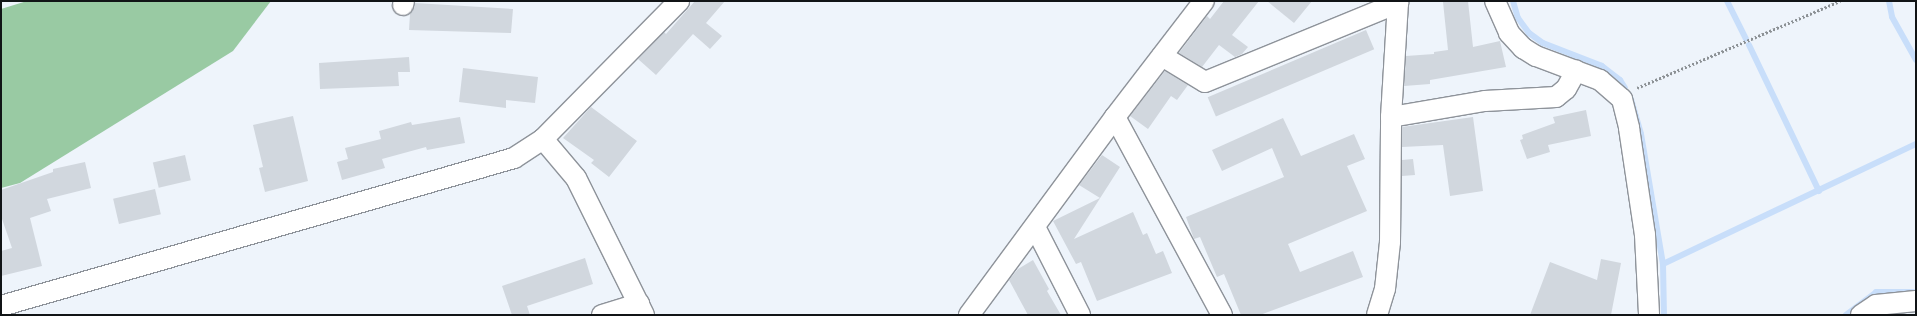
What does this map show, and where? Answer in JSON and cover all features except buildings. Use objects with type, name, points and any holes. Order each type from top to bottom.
[{"type":"street","points":[[1,306],[514,158],[543,139],[679,1]]},
{"type":"street","points":[[969,315],[1115,117],[1204,1]]},
{"type":"street","points":[[1495,1],[1509,32],[1523,48],[1536,56],[1600,80],[1622,99],[1629,128],[1645,235],[1649,315]]},
{"type":"street","points":[[1162,56],[1205,82],[1398,2],[1391,117],[1390,242],[1384,289],[1377,315]]},
{"type":"street","points":[[1391,117],[1485,101],[1556,97],[1566,89],[1576,71]]},
{"type":"street","points":[[1115,117],[1222,315]]},
{"type":"street","points":[[543,139],[576,178],[641,309],[602,315]]},
{"type":"street","points":[[1035,227],[1080,315]]},
{"type":"street","points":[[1861,315],[1876,305],[1916,301]]},
{"type":"path","points":[[1622,99],[1631,91],[1840,1]]},
{"type":"green space","points":[[27,1],[271,1],[233,51],[20,183],[1,188],[1,9]]},
{"type":"waterway","points":[[1513,1],[1518,18],[1529,33],[1543,43],[1602,66],[1620,80],[1625,88]]},
{"type":"waterway","points":[[1727,1],[1746,39]]},
{"type":"waterway","points":[[1889,1],[1892,17],[1916,60]]},
{"type":"waterway","points":[[1749,45],[1819,191]]},
{"type":"waterway","points":[[1631,99],[1641,134],[1663,264],[1664,315]]},
{"type":"waterway","points":[[1663,264],[1916,144]]},
{"type":"waterway","points":[[1846,315],[1876,292],[1913,292]]}]
